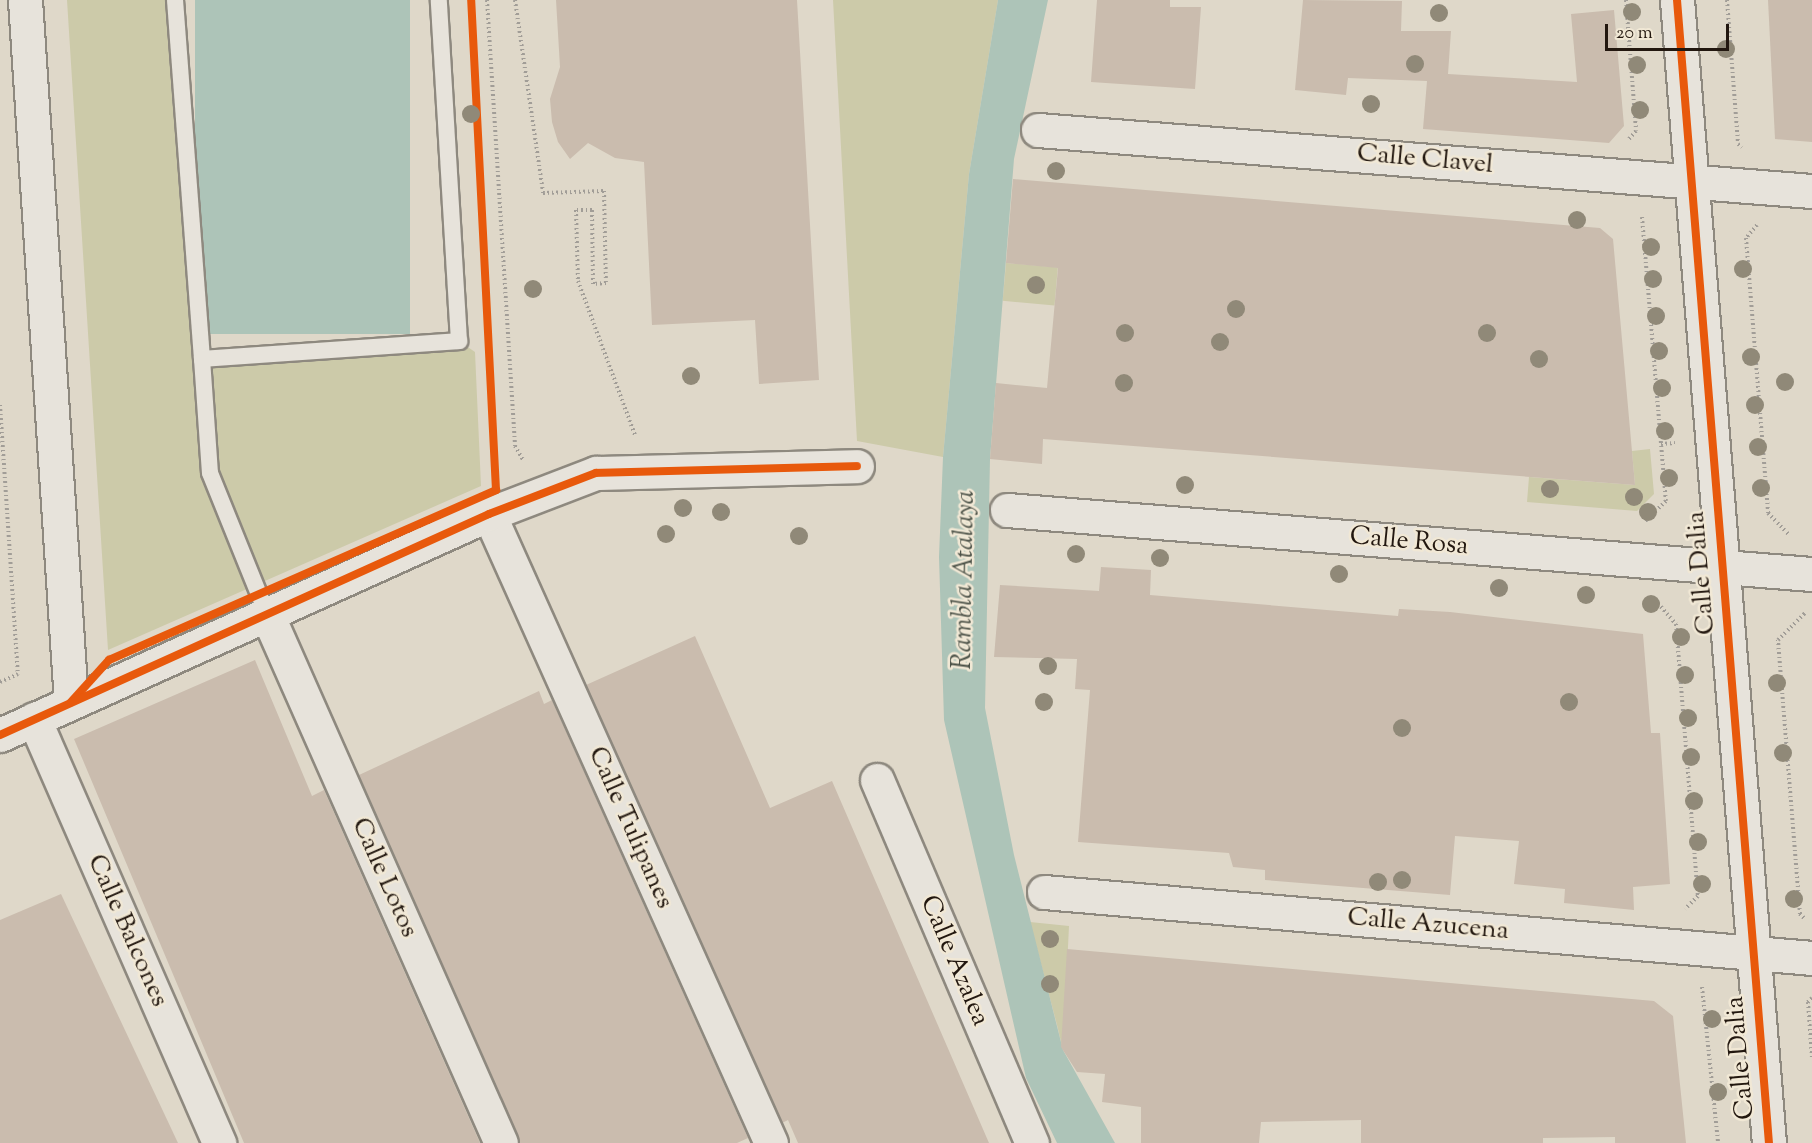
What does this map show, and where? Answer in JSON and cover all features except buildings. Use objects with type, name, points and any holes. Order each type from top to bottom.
[{"type":"street","points":[[25,0],[71,702]]},
{"type":"street","name":"Calle Dalia","points":[[1677,0],[1769,1143]]},
{"type":"street","name":"Calle Clavel","points":[[1038,130],[1812,191]]},
{"type":"street","points":[[0,735],[489,513],[596,473],[856,466]]},
{"type":"street","name":"Calle Rosa","points":[[1007,510],[1812,574]]},
{"type":"street","name":"Calle Tulipanes","points":[[489,513],[771,1143]]},
{"type":"street","name":"Calle Lotos","points":[[267,614],[501,1143]]},
{"type":"street","name":"Calle Balcones","points":[[34,719],[219,1143]]},
{"type":"street","name":"Calle Azalea","points":[[877,780],[1032,1143]]},
{"type":"street","name":"Calle Azucena","points":[[1044,892],[1812,958]]},
{"type":"lane","points":[[175,0],[210,472],[267,614]]},
{"type":"lane","points":[[202,359],[459,341],[440,0]]},
{"type":"path","points":[[487,0],[515,446],[525,464]]},
{"type":"path","points":[[516,0],[543,193],[604,190],[606,283],[593,284],[591,210],[576,210],[578,281],[636,437]]},
{"type":"path","points":[[1727,0],[1738,144],[1746,150]]},
{"type":"path","points":[[1631,522],[1643,523],[1666,501],[1643,219],[1637,212]]},
{"type":"path","points":[[1761,220],[1746,238],[1768,513],[1789,535],[1800,536]]},
{"type":"path","points":[[0,405],[18,674],[0,682]]},
{"type":"path","points":[[1644,599],[1655,600],[1676,624],[1698,896],[1678,915]]},
{"type":"path","points":[[1806,921],[1800,914],[1778,640],[1804,613],[1812,613]]},
{"type":"path","points":[[1812,998],[1808,1002],[1812,1058]]},
{"type":"shaded area","points":[[67,0],[175,0],[202,359],[459,341],[475,352],[481,486],[108,650]]},
{"type":"shaded area","points":[[833,0],[998,0],[969,174],[943,457],[857,441]]},
{"type":"shaded area","points":[[1006,263],[1058,268],[1054,305],[1003,301]]},
{"type":"shaded area","points":[[1650,449],[1654,494],[1637,511],[1527,502],[1529,477],[1635,485],[1632,451]]},
{"type":"shaded area","points":[[1030,922],[1069,926],[1063,1050],[1057,1025]]},
{"type":"water","points":[[195,0],[410,0],[410,334],[195,334]]},
{"type":"water","name":"Rambla Atalaya","points":[[998,0],[1048,0],[1014,159],[990,459],[985,708],[1014,855],[1063,1050],[1115,1143],[1057,1143],[1026,1078],[944,720],[939,557],[943,457],[969,174]]},
{"type":"cycle path","points":[[71,702],[109,660],[496,490],[471,0]]},
{"type":"cycle path","points":[[1677,0],[1769,1143]]},
{"type":"cycle path","points":[[0,735],[489,514],[596,473],[857,466]]}]
